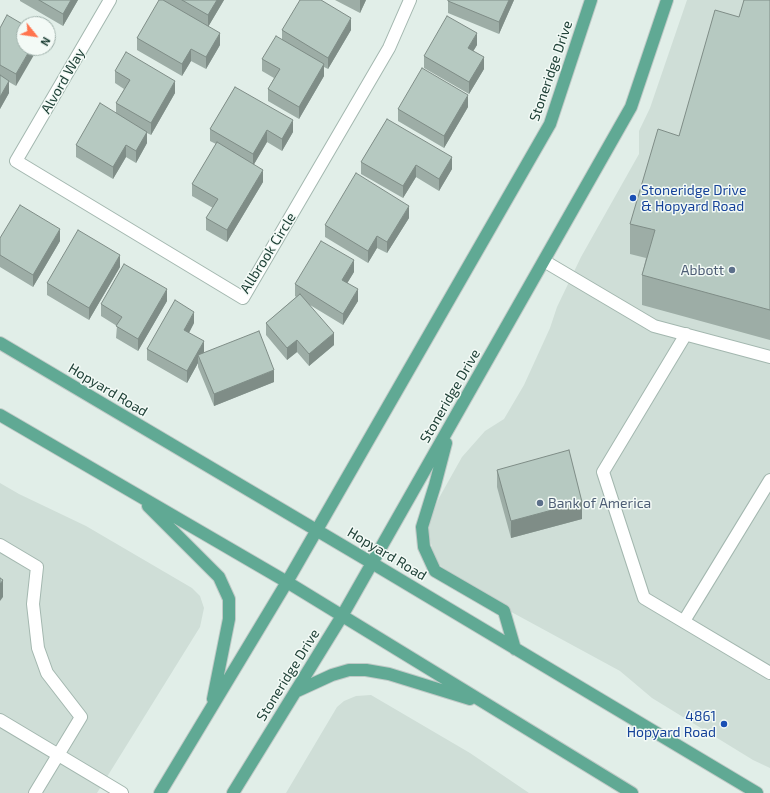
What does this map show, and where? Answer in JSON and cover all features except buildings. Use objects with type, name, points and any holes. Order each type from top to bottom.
[{"type":"main road","name":"Stoneridge Drive","points":[[160,793],[287,582],[550,124],[592,0]]},
{"type":"main road","name":"Stoneridge Drive","points":[[233,793],[342,616],[631,107],[666,0]]},
{"type":"main road","name":"Hopyard Road","points":[[0,343],[317,530],[757,793]]},
{"type":"main road","points":[[0,415],[287,582],[632,793]]},
{"type":"main road","points":[[450,427],[435,485],[422,526],[424,547],[435,571],[504,611],[515,649]]},
{"type":"main road","points":[[134,493],[219,577],[229,599],[229,619],[212,708]]},
{"type":"main road","points":[[295,692],[332,675],[349,670],[366,670],[389,674],[487,704]]},
{"type":"street","name":"Alvord Way","points":[[16,161],[110,0]]},
{"type":"street","name":"Allbrook Circle","points":[[16,161],[243,298],[389,48],[410,0]]},
{"type":"street","points":[[544,261],[654,326],[770,357]]},
{"type":"street","points":[[686,334],[603,472],[644,598],[770,673]]},
{"type":"street","points":[[684,621],[770,480]]},
{"type":"street","points":[[0,545],[37,567],[33,604],[38,648],[47,674],[81,717],[36,793]]},
{"type":"street","points":[[0,720],[122,793]]},
{"type":"shaded area","points":[[687,0],[770,0],[770,768],[753,760],[652,698],[620,671],[469,589],[436,562],[428,532],[431,517],[439,498],[462,457],[485,431],[504,419],[524,385],[550,328],[557,307],[581,257],[639,154],[639,131],[650,108]]},
{"type":"shaded area","points":[[0,483],[19,494],[86,526],[192,588],[200,596],[204,608],[200,627],[97,793],[0,793]]},
{"type":"shaded area","points":[[371,695],[470,753],[529,793],[286,793],[337,707],[344,701],[356,696]]},
{"type":"place","name":"Stoneridge Drive & Hopyard Road","points":[[633,198]]},
{"type":"place","name":"Abbott","points":[[732,270]]},
{"type":"place","name":"Bank of America","points":[[540,503]]},
{"type":"place","name":"4861 Hopyard Road","points":[[724,724]]}]
